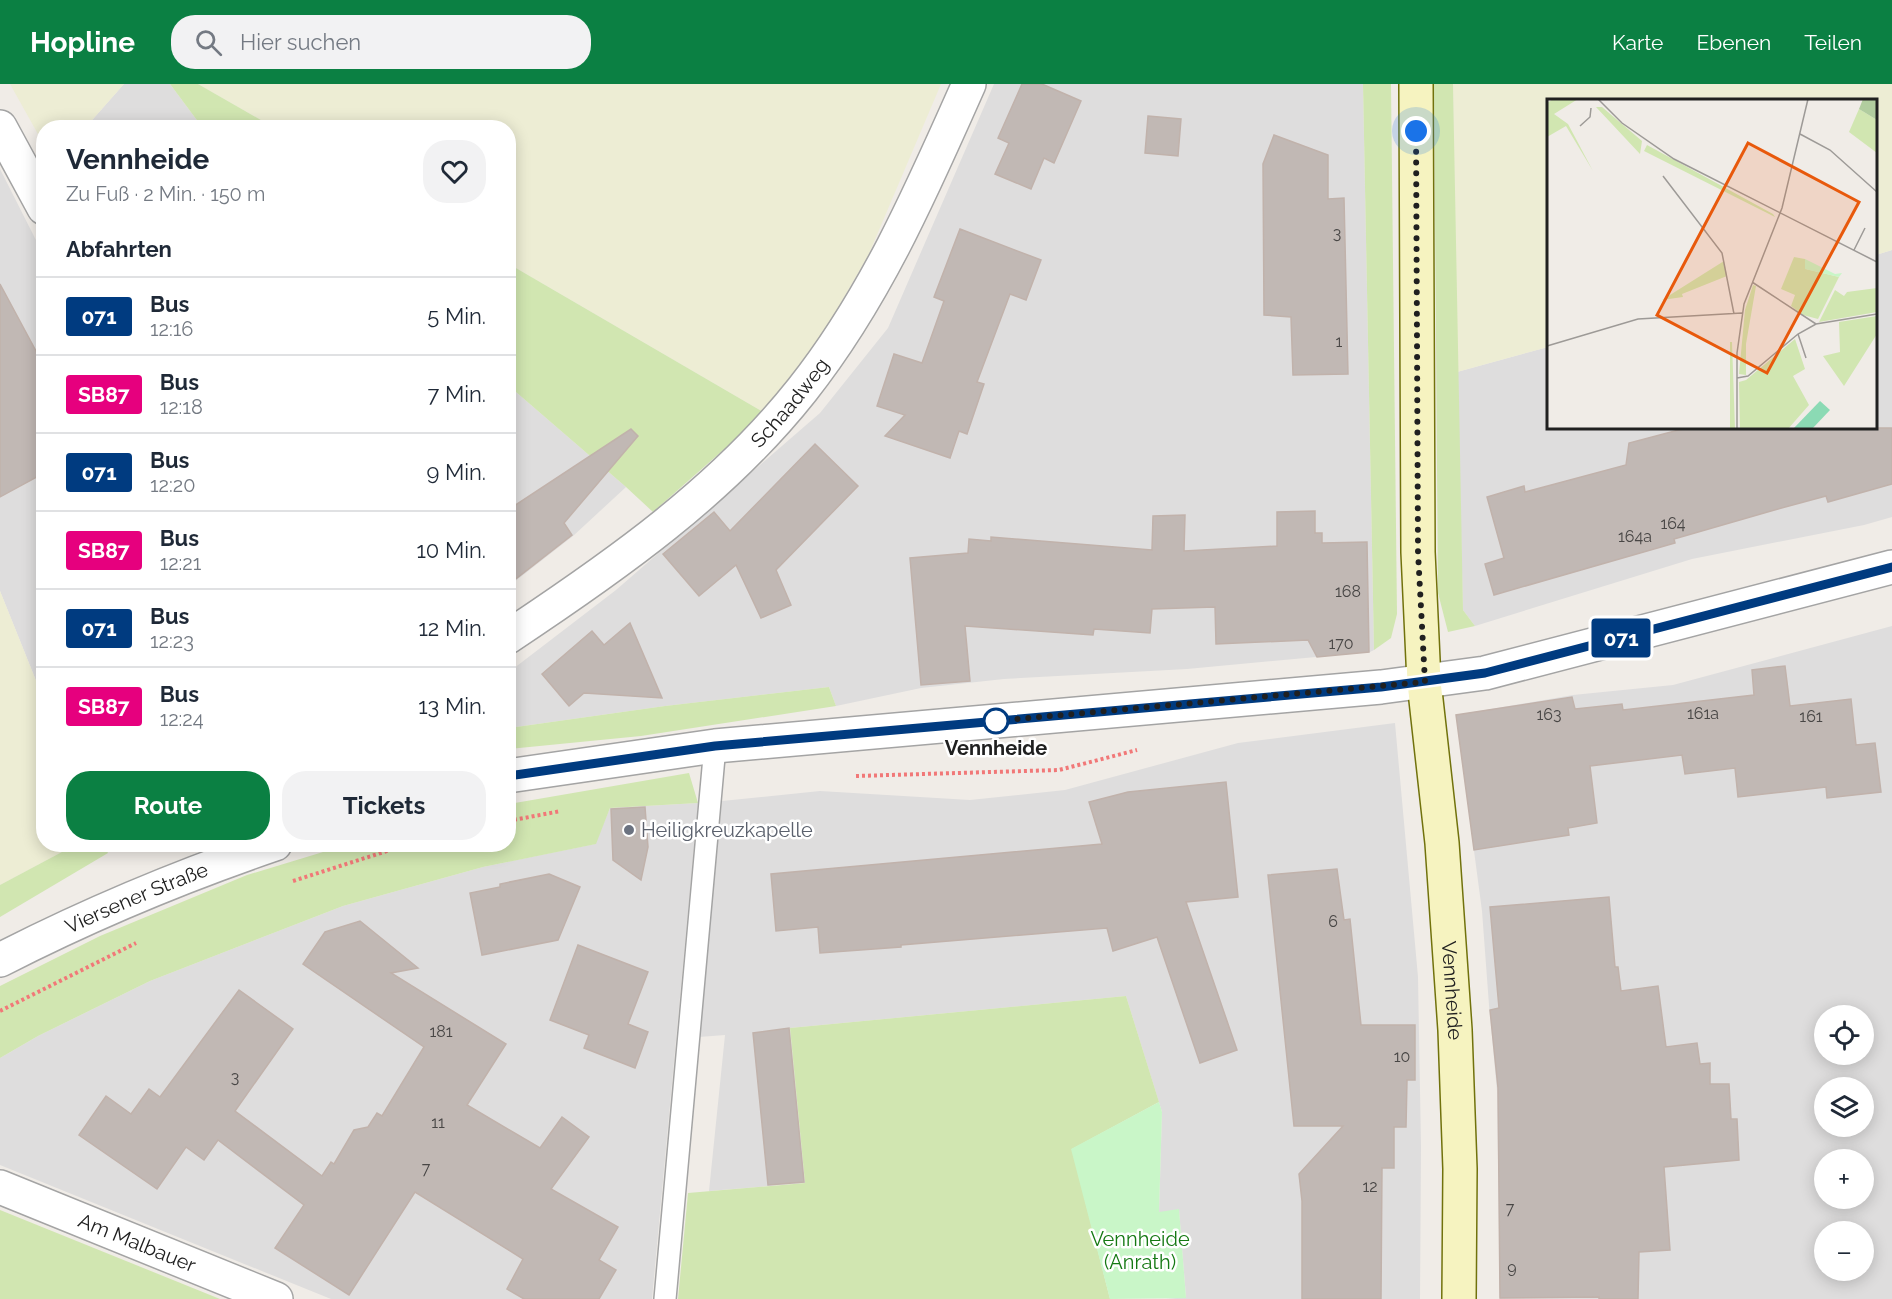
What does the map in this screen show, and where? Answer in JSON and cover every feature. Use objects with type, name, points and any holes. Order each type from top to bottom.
[{"type":"main road","name":"Vennheide","points":[[1416,84],[1418,552],[1425,682],[1444,865],[1454,1011],[1460,1149],[1459,1299]]},
{"type":"street","name":"Schaadweg","points":[[516,632],[577,591],[652,536],[702,494],[767,431],[797,397],[835,344],[879,274],[911,212],[969,84]]},
{"type":"street","points":[[0,127],[36,193]]},
{"type":"street","points":[[516,775],[715,746],[1425,682],[1485,673],[1892,567]]},
{"type":"street","name":"Viersener Straße","points":[[0,960],[134,898],[254,852]]},
{"type":"street","name":"Am Malbauer","points":[[0,1187],[276,1299]]},
{"type":"lane","points":[[665,1299],[715,746]]},
{"type":"path","points":[[856,776],[1059,770]]},
{"type":"path","points":[[516,819],[565,810]]},
{"type":"path","points":[[290,882],[384,852]]},
{"type":"path","points":[[0,1011],[139,941]]},
{"type":"shaded area","points":[[124,84],[170,84],[197,120],[92,120]]},
{"type":"shaded area","points":[[994,84],[1363,84],[1374,650],[1187,669],[1004,679],[921,688],[836,706],[829,687],[665,706],[516,727],[516,667],[616,590],[820,413],[888,328]]},
{"type":"shaded area","points":[[0,169],[36,240],[36,681],[0,591]]},
{"type":"shaded area","points":[[1892,250],[1892,517],[1864,525],[1692,559],[1475,626],[1463,610],[1457,372],[1547,347],[1547,429],[1877,429],[1877,255]]},
{"type":"shaded area","points":[[516,392],[626,487],[573,536],[516,581]]},
{"type":"shaded area","points":[[1892,626],[1892,1299],[1500,1299],[1497,1091],[1482,911],[1456,715],[1573,695],[1673,685]]},
{"type":"shaded area","points":[[1395,723],[1418,977],[1421,1147],[1420,1299],[1166,1299],[1186,1297],[1179,1210],[1159,1213],[1162,1112],[1126,996],[790,1028],[805,1183],[709,1191],[725,1035],[699,1037],[722,801],[820,791],[970,800],[1065,790],[1238,743]]},
{"type":"shaded area","points":[[698,803],[652,1299],[331,1299],[0,1165],[0,1058],[38,1036],[150,981],[343,906],[483,867],[595,844],[610,808]]},
{"type":"green space","points":[[10,84],[124,84],[92,120],[36,120],[36,130]]},
{"type":"green space","points":[[170,84],[198,84],[261,120],[197,120]]},
{"type":"green space","points":[[198,84],[941,84],[868,256],[817,344],[765,413],[516,268],[516,120],[261,120]]},
{"type":"green space","points":[[1363,84],[1391,84],[1397,614],[1391,638],[1374,650]]},
{"type":"green space","points":[[1434,84],[1453,84],[1463,610],[1475,626],[1448,632],[1438,593]]},
{"type":"green space","points":[[1453,84],[1892,84],[1892,250],[1877,255],[1877,99],[1547,99],[1547,347],[1457,372]]},
{"type":"green space","points":[[516,268],[765,413],[653,512],[516,392]]},
{"type":"green space","points":[[0,591],[36,681],[36,852],[62,852],[0,885]]},
{"type":"green space","points":[[829,687],[836,706],[641,736],[516,748],[516,727],[665,706]]},
{"type":"green space","points":[[689,773],[698,803],[610,808],[596,844],[483,867],[343,906],[150,981],[38,1036],[0,1058],[0,986],[100,936],[247,875],[323,852],[516,852],[516,803]]},
{"type":"green space","points":[[62,852],[108,853],[0,917],[0,885]]},
{"type":"green space","points":[[1126,996],[1159,1102],[1072,1149],[1110,1299],[678,1299],[688,1193],[805,1183],[790,1028]]},
{"type":"green space","name":"Vennheide (Anrath)","points":[[1159,1102],[1162,1112],[1159,1212],[1179,1209],[1186,1298],[1110,1299],[1071,1149]]},
{"type":"green space","points":[[0,1210],[220,1299],[0,1299]]},
{"type":"building","points":[[1022,84],[1042,84],[1081,101],[1054,163],[1044,158],[1031,189],[995,174],[1009,143],[998,138]]},
{"type":"building","points":[[1148,116],[1181,119],[1178,156],[1145,153]]},
{"type":"building","points":[[1274,135],[1328,155],[1328,199],[1344,198],[1348,374],[1293,375],[1291,317],[1264,315],[1263,164]]},
{"type":"building","points":[[960,229],[1041,260],[1026,300],[1010,294],[977,382],[984,384],[967,434],[959,431],[950,458],[885,436],[905,415],[877,406],[894,354],[922,363],[944,301],[934,297]]},
{"type":"building","points":[[0,284],[36,351],[36,477],[0,497]]},
{"type":"building","points":[[1892,428],[1892,484],[1828,502],[1826,496],[1771,511],[1674,539],[1675,543],[1494,595],[1485,564],[1504,558],[1487,497],[1524,486],[1525,492],[1626,465],[1629,443],[1682,429]]},
{"type":"building","points":[[631,429],[638,436],[564,523],[572,535],[516,579],[516,505]]},
{"type":"building","points":[[815,444],[858,486],[776,570],[791,605],[761,618],[736,565],[699,596],[663,554],[714,512],[730,531]]},
{"type":"building","points":[[1315,511],[1315,533],[1322,533],[1322,543],[1367,542],[1369,652],[1317,657],[1308,640],[1216,644],[1215,607],[1152,609],[1150,633],[1094,629],[1093,635],[965,626],[970,681],[921,685],[910,558],[968,553],[969,539],[991,541],[991,537],[1152,550],[1153,516],[1185,515],[1184,551],[1277,546],[1277,512]]},
{"type":"building","points":[[630,623],[662,698],[584,693],[569,706],[542,674],[592,631],[604,645]]},
{"type":"building","points":[[1785,666],[1790,706],[1851,699],[1856,745],[1875,743],[1881,792],[1827,798],[1826,787],[1738,797],[1735,768],[1685,774],[1682,755],[1590,766],[1597,823],[1568,828],[1569,835],[1474,850],[1456,715],[1572,697],[1575,709],[1622,704],[1623,710],[1754,695],[1752,670]]},
{"type":"building","points":[[1226,782],[1238,897],[1186,902],[1237,1050],[1200,1063],[1157,937],[1113,951],[1107,928],[820,953],[818,927],[776,931],[771,874],[1102,844],[1089,802],[1128,792]]},
{"type":"building","name":"Heiligkreuzkapelle","points":[[645,807],[648,847],[641,880],[613,860],[611,809]]},
{"type":"building","points":[[1337,869],[1344,920],[1350,919],[1361,1025],[1415,1025],[1415,1080],[1407,1080],[1406,1127],[1394,1127],[1394,1168],[1382,1168],[1381,1299],[1302,1299],[1302,1201],[1299,1174],[1343,1126],[1294,1126],[1268,875]]},
{"type":"building","points":[[549,874],[580,887],[558,940],[482,955],[470,893]]},
{"type":"building","points":[[1609,897],[1615,967],[1618,967],[1621,991],[1658,986],[1666,1047],[1697,1043],[1700,1064],[1710,1063],[1710,1084],[1729,1084],[1731,1119],[1737,1119],[1739,1160],[1664,1167],[1670,1250],[1639,1252],[1638,1299],[1500,1298],[1498,1088],[1490,1010],[1499,1008],[1490,907]]},
{"type":"building","points":[[360,921],[418,968],[391,973],[506,1044],[467,1105],[540,1148],[562,1117],[589,1137],[551,1189],[618,1227],[599,1260],[616,1270],[599,1299],[524,1299],[507,1289],[523,1259],[415,1192],[349,1295],[275,1248],[304,1205],[218,1140],[204,1160],[186,1147],[157,1189],[79,1135],[106,1096],[131,1114],[149,1089],[160,1097],[239,990],[293,1029],[235,1111],[322,1176],[331,1162],[334,1164],[354,1130],[368,1127],[377,1113],[382,1116],[424,1047],[303,964],[325,932]]},
{"type":"building","points":[[578,945],[648,972],[628,1024],[648,1032],[635,1068],[584,1048],[589,1035],[550,1020]]},
{"type":"building","points":[[789,1028],[804,1182],[768,1185],[753,1033]]},
{"type":"bus line","name":"071","points":[[516,775],[715,746],[1381,687],[1485,673],[1892,567]]},
{"type":"place","name":"Vennheide","points":[[996,721]]},
{"type":"place","name":"Heiligkreuzkapelle","points":[[629,830]]},
{"type":"route","points":[[996,721],[1425,682],[1418,552],[1416,131]]}]
